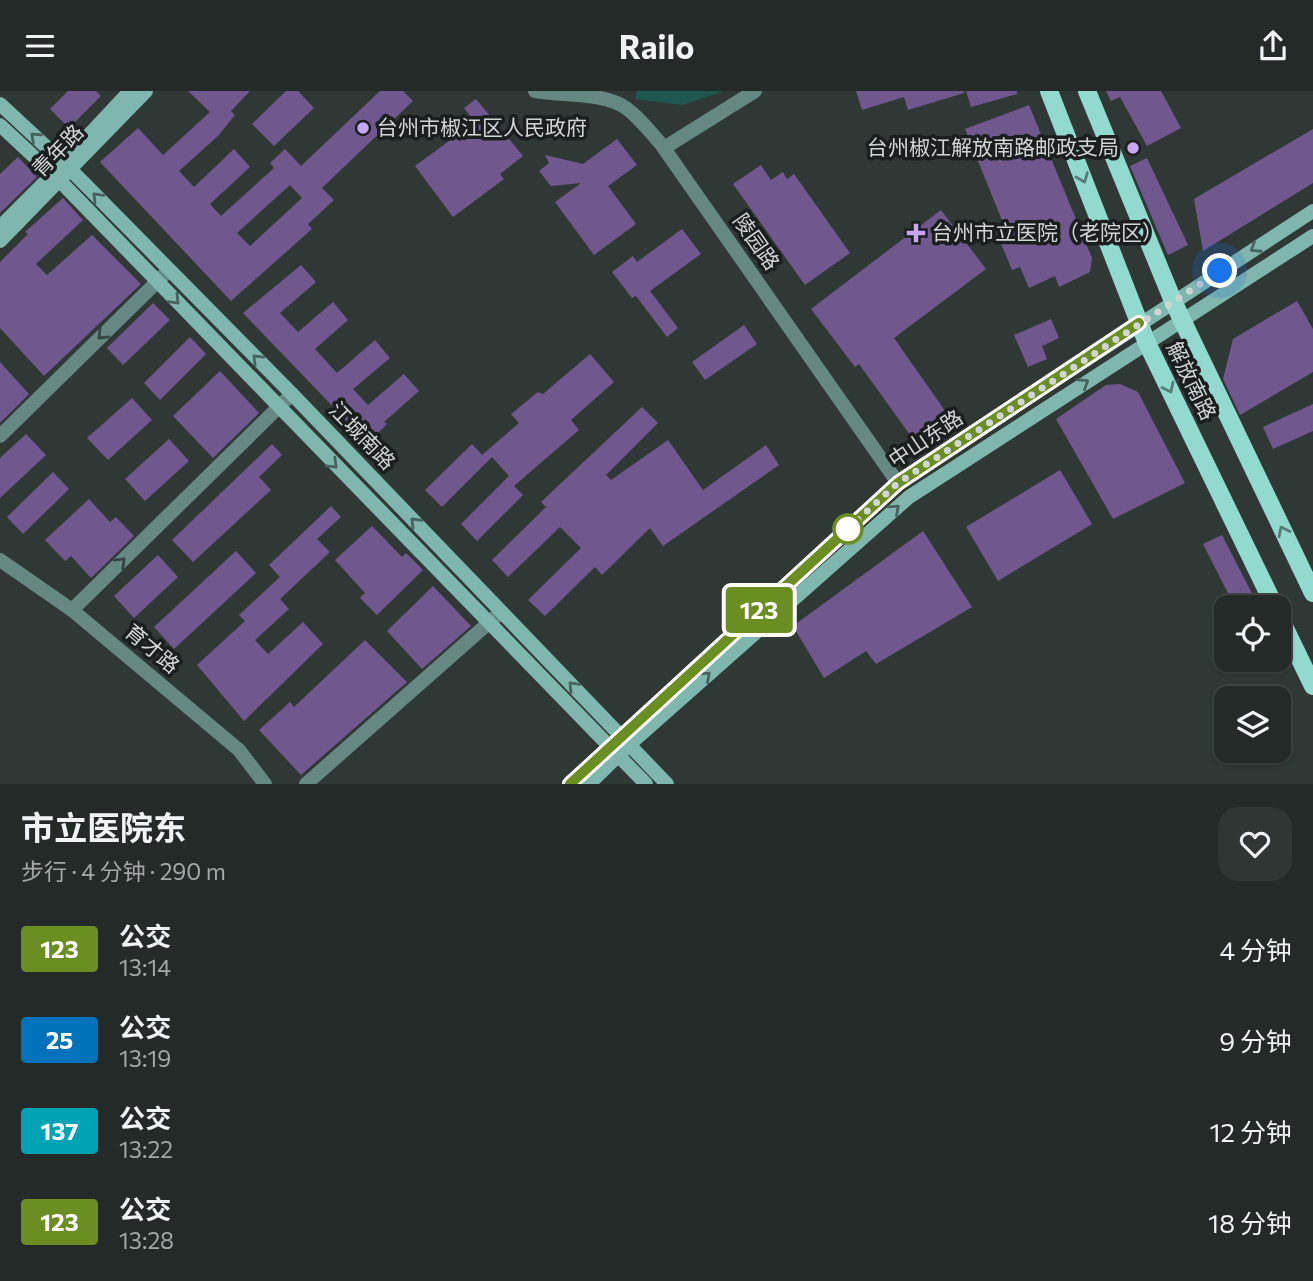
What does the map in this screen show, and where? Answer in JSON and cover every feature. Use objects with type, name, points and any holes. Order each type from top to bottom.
[{"type":"main road","points":[[0,227],[61,171],[130,91]]},
{"type":"main road","name":"青年路","points":[[0,241],[61,171],[146,91]]},
{"type":"main road","name":"解放南路","points":[[1049,91],[1147,343],[1269,595]]},
{"type":"main road","name":"解放南路","points":[[1087,91],[1173,301],[1313,593]]},
{"type":"main road","points":[[0,104],[61,171]]},
{"type":"main road","points":[[0,125],[61,171]]},
{"type":"main road","name":"江城南路","points":[[61,171],[168,271],[292,394],[501,612],[620,744]]},
{"type":"main road","name":"江城南路","points":[[61,171],[157,281],[278,408],[490,624],[620,744]]},
{"type":"main road","name":"中山东路","points":[[589,784],[620,744],[898,483],[1313,211]]},
{"type":"main road","name":"中山东路","points":[[570,784],[909,497],[1313,236]]},
{"type":"main road","points":[[1291,641],[1313,686]]},
{"type":"main road","points":[[620,744],[646,784]]},
{"type":"main road","points":[[620,744],[667,784]]},
{"type":"street","name":"陵园路","points":[[535,91],[603,99],[625,107],[664,148],[898,483]]},
{"type":"street","points":[[664,148],[755,91]]},
{"type":"street","points":[[0,436],[168,271]]},
{"type":"street","points":[[72,610],[292,394]]},
{"type":"street","name":"育才路","points":[[0,560],[72,610],[239,750],[265,784]]},
{"type":"street","points":[[306,784],[501,612]]},
{"type":"green space","points":[[637,91],[724,91],[682,105],[635,99]]},
{"type":"building","points":[[68,91],[96,91],[101,96],[69,128],[50,109]]},
{"type":"building","points":[[188,91],[250,91],[231,111],[235,115],[218,136],[179,171],[194,187],[234,149],[250,167],[210,204],[221,216],[274,168],[270,163],[285,149],[301,166],[380,91],[403,91],[413,101],[322,188],[334,200],[308,224],[312,229],[231,301],[100,162],[138,128],[163,155],[210,112]],"holes":[[[290,185],[302,198],[250,246],[237,233]]]},
{"type":"building","points":[[286,91],[298,91],[314,108],[274,146],[252,124]]},
{"type":"building","points":[[856,91],[964,93],[908,110],[904,97],[862,110]]},
{"type":"building","points":[[966,91],[1017,91],[1017,94],[971,107]]},
{"type":"building","points":[[1106,91],[1161,91],[1181,128],[1147,146],[1120,97],[1111,101]]},
{"type":"building","points":[[476,99],[523,156],[500,174],[504,179],[453,217],[415,166],[475,122],[464,108]]},
{"type":"building","points":[[1029,105],[1092,258],[1090,272],[1059,287],[1055,276],[1029,288],[1020,267],[1012,270],[999,239],[1008,235],[965,129]]},
{"type":"building","points":[[1313,129],[1313,183],[1203,251],[1194,199]]},
{"type":"building","points":[[617,139],[637,165],[608,186],[636,224],[594,255],[555,202],[581,183],[551,186],[539,171],[549,163],[545,155],[583,164]]},
{"type":"building","points":[[18,157],[37,177],[0,213],[0,174]]},
{"type":"building","points":[[1147,158],[1188,245],[1168,255],[1130,166]]},
{"type":"building","points":[[761,165],[771,180],[783,172],[787,179],[794,174],[850,253],[805,285],[733,184]]},
{"type":"building","points":[[63,198],[83,220],[36,264],[47,275],[92,235],[141,284],[44,376],[0,328],[0,262],[28,234],[25,232]]},
{"type":"building","points":[[941,210],[986,269],[894,338],[948,415],[913,439],[859,364],[855,367],[811,309]]},
{"type":"building","points":[[682,229],[701,254],[650,291],[678,328],[667,337],[636,296],[632,298],[612,272],[633,256],[637,262]]},
{"type":"building","points":[[301,265],[316,282],[280,313],[298,332],[333,302],[348,320],[315,349],[337,373],[375,340],[390,358],[353,389],[368,405],[404,374],[419,391],[384,422],[387,424],[368,443],[243,313]]},
{"type":"building","points":[[1297,301],[1313,329],[1313,372],[1240,415],[1223,379],[1233,339]]},
{"type":"building","points":[[153,303],[170,320],[123,365],[107,348]]},
{"type":"building","points":[[1051,319],[1059,338],[1042,346],[1047,359],[1028,367],[1014,335]]},
{"type":"building","points":[[744,325],[757,344],[705,380],[692,362]]},
{"type":"building","points":[[190,337],[206,354],[160,400],[144,383]]},
{"type":"building","points":[[590,354],[614,382],[571,420],[579,430],[514,486],[523,495],[477,541],[461,524],[509,476],[492,457],[442,507],[425,490],[472,444],[482,455],[519,423],[511,414],[538,392],[543,394]]},
{"type":"building","points":[[0,362],[29,394],[0,423]]},
{"type":"building","points":[[220,371],[259,413],[213,458],[173,416]]},
{"type":"building","points":[[1120,384],[1138,392],[1185,483],[1113,519],[1056,419],[1106,385]]},
{"type":"building","points":[[132,398],[152,420],[108,460],[87,438]]},
{"type":"building","points":[[1313,404],[1313,431],[1273,449],[1263,427]]},
{"type":"building","points":[[642,407],[658,423],[606,475],[611,480],[668,440],[703,490],[766,445],[779,465],[663,546],[650,528],[602,575],[595,567],[545,616],[528,600],[581,548],[560,527],[508,577],[492,560],[546,507],[541,502]]},
{"type":"building","points":[[26,434],[46,455],[0,498],[0,458]]},
{"type":"building","points":[[169,439],[189,461],[145,501],[125,479]]},
{"type":"building","points":[[272,444],[282,455],[259,477],[271,490],[193,562],[172,540]]},
{"type":"building","points":[[1060,470],[1092,524],[998,581],[966,527]]},
{"type":"building","points":[[53,472],[69,489],[23,534],[7,517]]},
{"type":"building","points":[[89,499],[110,522],[116,517],[134,536],[91,578],[71,556],[65,561],[45,540]]},
{"type":"building","points":[[331,506],[341,517],[317,539],[330,552],[280,599],[289,609],[255,640],[268,654],[303,622],[323,644],[244,721],[197,665],[245,621],[239,615],[280,577],[269,565]]},
{"type":"building","points":[[372,526],[402,557],[406,553],[423,570],[377,615],[360,598],[365,593],[335,560]]},
{"type":"building","points":[[923,531],[972,607],[876,664],[866,651],[824,678],[793,626]]},
{"type":"building","points":[[1222,535],[1253,595],[1229,595],[1203,544]]},
{"type":"building","points":[[236,551],[256,573],[174,649],[154,627]]},
{"type":"building","points":[[158,555],[178,577],[134,618],[114,596]]},
{"type":"building","points":[[433,586],[471,626],[422,669],[387,631]]},
{"type":"building","points":[[365,640],[407,682],[301,775],[259,730],[290,702],[294,707]]},
{"type":"bus line","name":"123","points":[[570,784],[621,734],[898,483],[1139,323]]},
{"type":"place","name":"台州市椒江区人民政府","points":[[363,128]]},
{"type":"place","name":"台州椒江解放南路邮政支局","points":[[1133,148]]},
{"type":"place","name":"台州市立医院（老院区）","points":[[916,233]]},
{"type":"route","points":[[848,529],[839,537],[898,483],[1220,271]]}]
